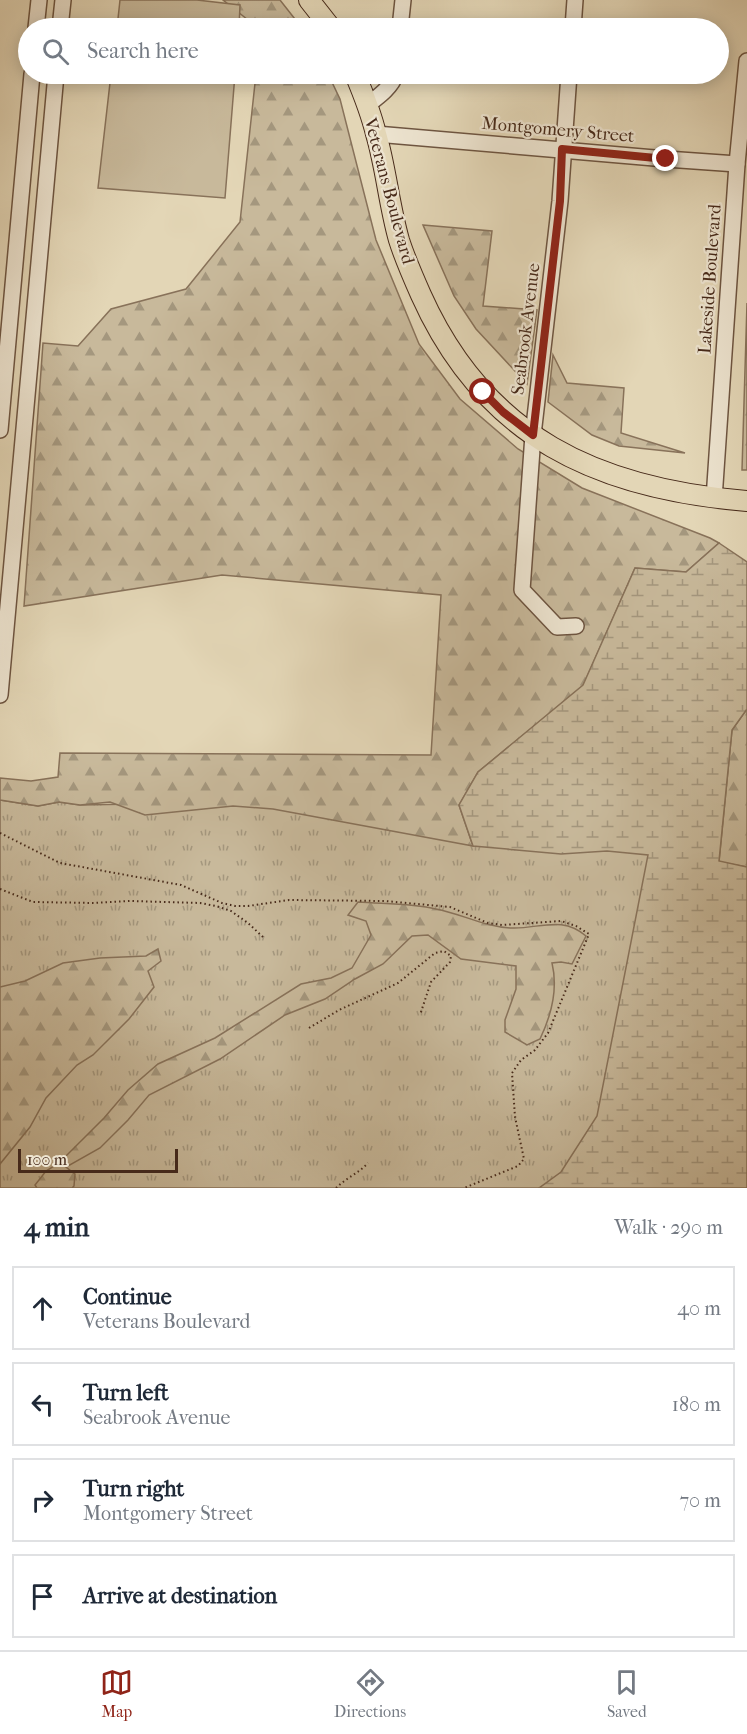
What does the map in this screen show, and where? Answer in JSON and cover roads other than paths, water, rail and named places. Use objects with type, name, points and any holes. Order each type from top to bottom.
[{"type":"main road","points":[[309,0],[323,18]]},
{"type":"main road","name":"Veterans Boulevard","points":[[358,84],[376,134],[399,241],[429,314],[454,357],[483,392],[503,412],[533,435],[561,453],[592,468],[650,488],[714,499],[747,501]]},
{"type":"street","points":[[37,18],[39,0]]},
{"type":"street","points":[[61,18],[63,0]]},
{"type":"street","points":[[401,18],[403,0]]},
{"type":"street","points":[[574,18],[575,0]]},
{"type":"street","name":"Lakeside Boulevard","points":[[714,499],[737,164],[747,61]]},
{"type":"street","points":[[0,430],[4,353],[31,84]]},
{"type":"street","points":[[0,695],[55,84]]},
{"type":"street","points":[[366,106],[381,95],[390,84]]},
{"type":"street","name":"Seabrook Avenue","points":[[568,84],[560,201],[533,435],[522,590],[557,627],[576,626]]},
{"type":"street","name":"Montgomery Street","points":[[376,134],[737,164]]},
{"type":"street","points":[[4,353],[31,355]]}]
